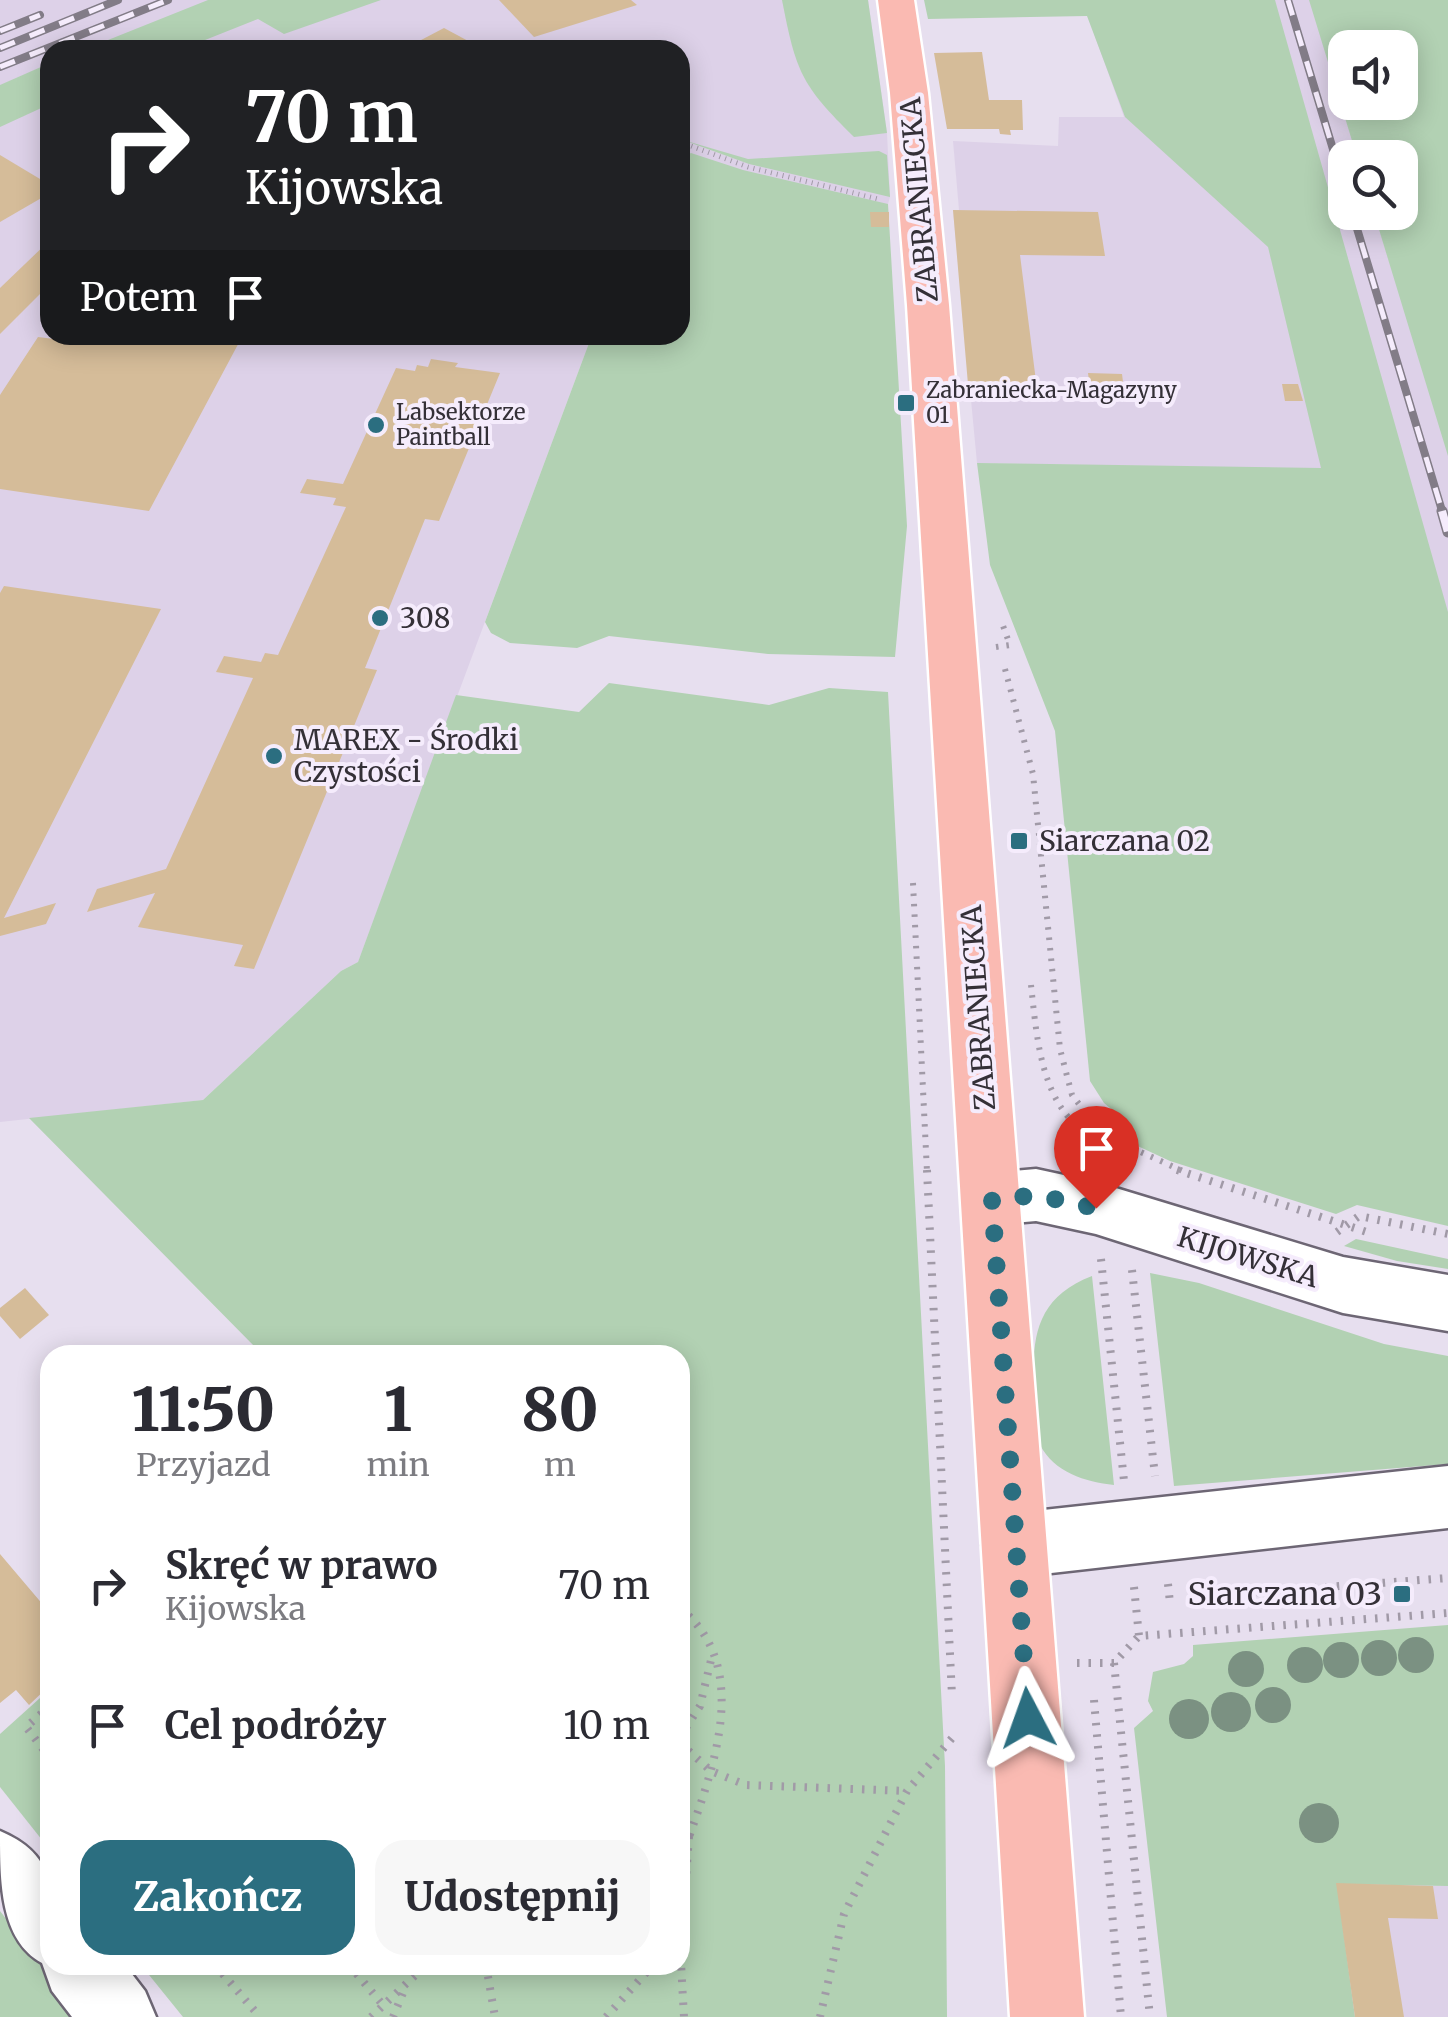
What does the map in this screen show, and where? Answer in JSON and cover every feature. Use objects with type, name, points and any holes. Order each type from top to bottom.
[{"type":"main road","name":"ZABRANIECKA","points":[[896,0],[909,93],[928,305],[1047,2017]]},
{"type":"street","name":"KIJOWSKA","points":[[992,1200],[1036,1195],[1096,1208],[1343,1286],[1448,1303]]},
{"type":"street","points":[[1014,1545],[1448,1497]]},
{"type":"street","points":[[0,1867],[40,1917]]},
{"type":"street","points":[[86,1975],[119,2017]]},
{"type":"path","points":[[690,146],[748,167],[883,201]]},
{"type":"path","points":[[990,629],[1025,734],[1033,774],[1062,1060],[1072,1095],[1086,1117],[1103,1134],[1163,1165],[1341,1228],[1384,1238]]},
{"type":"path","points":[[913,878],[952,1696]]},
{"type":"path","points":[[1030,970],[1037,1043],[1052,1087],[1071,1120],[1118,1164]]},
{"type":"path","points":[[1086,1117],[1090,1151]]},
{"type":"path","points":[[1341,1228],[1358,1216],[1448,1234]]},
{"type":"path","points":[[1131,1267],[1157,1492]]},
{"type":"path","points":[[1102,1268],[1125,1494]]},
{"type":"path","points":[[1246,1593],[1448,1578]]},
{"type":"path","points":[[1168,1579],[1170,1603]]},
{"type":"path","points":[[1134,1584],[1139,1636]]},
{"type":"path","points":[[1077,1664],[1114,1663],[1139,1636],[1448,1613]]},
{"type":"path","points":[[690,1616],[713,1654],[724,1693],[722,1730],[690,1833]]},
{"type":"path","points":[[690,1723],[700,1706],[713,1654]]},
{"type":"path","points":[[1114,1663],[1150,2017]]},
{"type":"path","points":[[1094,1700],[1121,2017]]},
{"type":"path","points":[[40,1715],[26,1727],[40,1745]]},
{"type":"path","points":[[820,2017],[844,1914],[907,1791],[953,1737]]},
{"type":"path","points":[[690,1750],[711,1771],[746,1786],[907,1791]]},
{"type":"path","points":[[224,1975],[260,2017]]},
{"type":"path","points":[[357,1975],[382,2005]]},
{"type":"path","points":[[371,2017],[416,1975]]},
{"type":"path","points":[[488,1975],[495,2017]]},
{"type":"path","points":[[606,2017],[645,1975]]},
{"type":"path","points":[[682,1975],[684,2017]]},
{"type":"path","points":[[392,2017],[405,1986]]},
{"type":"shaded area","points":[[0,0],[868,0],[887,133],[888,204],[690,234],[690,40],[40,40],[40,345],[588,345],[358,962],[341,971],[203,1100],[0,1122]]},
{"type":"shaded area","points":[[1082,0],[1448,0],[1448,747],[1322,469],[977,463],[953,210],[959,210],[953,141],[1058,146],[1059,117],[1124,117]]},
{"type":"shaded area","points":[[1336,1883],[1448,1886],[1448,2017],[1355,2017]]},
{"type":"green space","points":[[208,0],[381,0],[284,34],[258,19],[205,40],[108,40]]},
{"type":"green space","points":[[782,0],[868,0],[887,133],[854,137],[822,104],[797,61]]},
{"type":"green space","points":[[924,0],[1275,0],[1328,187],[1328,230],[1340,230],[1448,612],[1448,1226],[1357,1205],[1336,1214],[1170,1161],[1129,1142],[1129,1124],[1104,1103],[1090,1081],[1055,731],[990,565],[977,463],[1321,468],[1268,247],[1125,117],[1087,16],[928,19]]},
{"type":"green space","points":[[1309,0],[1448,0],[1448,456],[1379,230],[1418,230],[1418,140],[1352,140],[1346,120],[1418,120],[1418,30],[1328,30],[1328,62]]},
{"type":"green space","points":[[40,67],[40,109],[0,127],[0,85]]},
{"type":"green space","points":[[690,142],[748,159],[879,151],[887,155],[890,197],[749,164]]},
{"type":"green space","points":[[690,154],[888,204],[907,526],[895,657],[768,654],[609,636],[577,648],[510,643],[491,633],[485,622],[588,345],[690,345]]},
{"type":"green space","points":[[609,683],[769,705],[829,688],[888,692],[945,1766],[947,2017],[183,2017],[149,1975],[690,1975],[690,1345],[253,1345],[29,1118],[203,1100],[341,971],[358,962],[456,695],[579,712]]},
{"type":"green space","points":[[1356,1239],[1448,1259],[1448,1269],[1397,1261],[1344,1246]]},
{"type":"green space","points":[[1150,1273],[1199,1283],[1384,1344],[1448,1356],[1448,1464],[1174,1486]]},
{"type":"green space","points":[[1092,1276],[1114,1485],[1071,1474],[1053,1462],[1040,1445],[1034,1370],[1040,1325],[1050,1306],[1067,1289]]},
{"type":"green space","points":[[1448,1625],[1448,1886],[1337,1884],[1355,2017],[1167,2017],[1134,1728],[1153,1711],[1148,1701],[1153,1672],[1184,1664],[1193,1656],[1193,1645]]},
{"type":"green space","points":[[40,1698],[40,1837],[0,1787],[0,1734]]},
{"type":"green space","points":[[0,1911],[40,1962],[40,1975],[50,1975],[83,2017],[0,2017]]},
{"type":"building","points":[[499,0],[631,0],[637,5],[534,37]]},
{"type":"building","points":[[444,28],[466,40],[421,40]]},
{"type":"building","points":[[982,52],[989,100],[1022,100],[1023,130],[1010,130],[1011,135],[1000,134],[999,129],[947,129],[934,53]]},
{"type":"building","points":[[0,155],[40,179],[40,199],[0,222]]},
{"type":"building","points":[[953,210],[1098,212],[1105,256],[1020,255],[1038,397],[969,396]]},
{"type":"building","points":[[870,212],[889,212],[889,227],[871,227]]},
{"type":"building","points":[[40,250],[40,294],[0,334],[0,288]]},
{"type":"building","points":[[38,337],[40,345],[238,345],[149,511],[0,489],[0,395]]},
{"type":"building","points":[[431,359],[458,363],[455,367],[500,373],[439,521],[425,519],[365,668],[377,670],[254,969],[234,966],[243,945],[138,927],[155,893],[87,912],[97,889],[166,869],[253,678],[216,672],[224,656],[261,662],[265,653],[278,655],[346,507],[333,505],[336,498],[300,493],[307,479],[343,484],[396,368],[415,371],[417,365],[428,367]]},
{"type":"building","points":[[1088,373],[1122,374],[1125,398],[1091,397]]},
{"type":"building","points":[[1282,384],[1298,384],[1303,401],[1285,401]]},
{"type":"building","points":[[4,586],[161,609],[4,918],[56,903],[46,924],[0,936],[0,593]]},
{"type":"building","points":[[25,1288],[49,1315],[20,1339],[0,1316],[0,1308]]},
{"type":"building","points":[[0,1554],[40,1601],[40,1695],[29,1705],[16,1690],[0,1703]]},
{"type":"building","points":[[1336,1883],[1433,1886],[1438,1919],[1388,1918],[1404,2017],[1355,2017]]},
{"type":"railway","points":[[0,48],[118,0]]},
{"type":"railway","points":[[68,40],[168,0]]},
{"type":"railway","points":[[1288,0],[1330,140]]},
{"type":"railway","points":[[0,31],[40,15]]},
{"type":"railway","points":[[0,67],[40,51]]},
{"type":"railway","points":[[1357,230],[1443,514]]},
{"type":"railway","points":[[1442,511],[1448,532]]},
{"type":"place","name":"Zabraniecka-Magazyny 01","points":[[906,403]]},
{"type":"place","name":"Labsektorze Paintball","points":[[376,425]]},
{"type":"place","name":"308","points":[[380,618]]},
{"type":"place","name":"MAREX - Środki Czystości","points":[[274,756]]},
{"type":"place","name":"Siarczana 02","points":[[1019,841]]},
{"type":"place","name":"Siarczana 03","points":[[1402,1594]]},
{"type":"route","points":[[1028,1718],[992,1200],[1036,1195],[1096,1208]]}]
